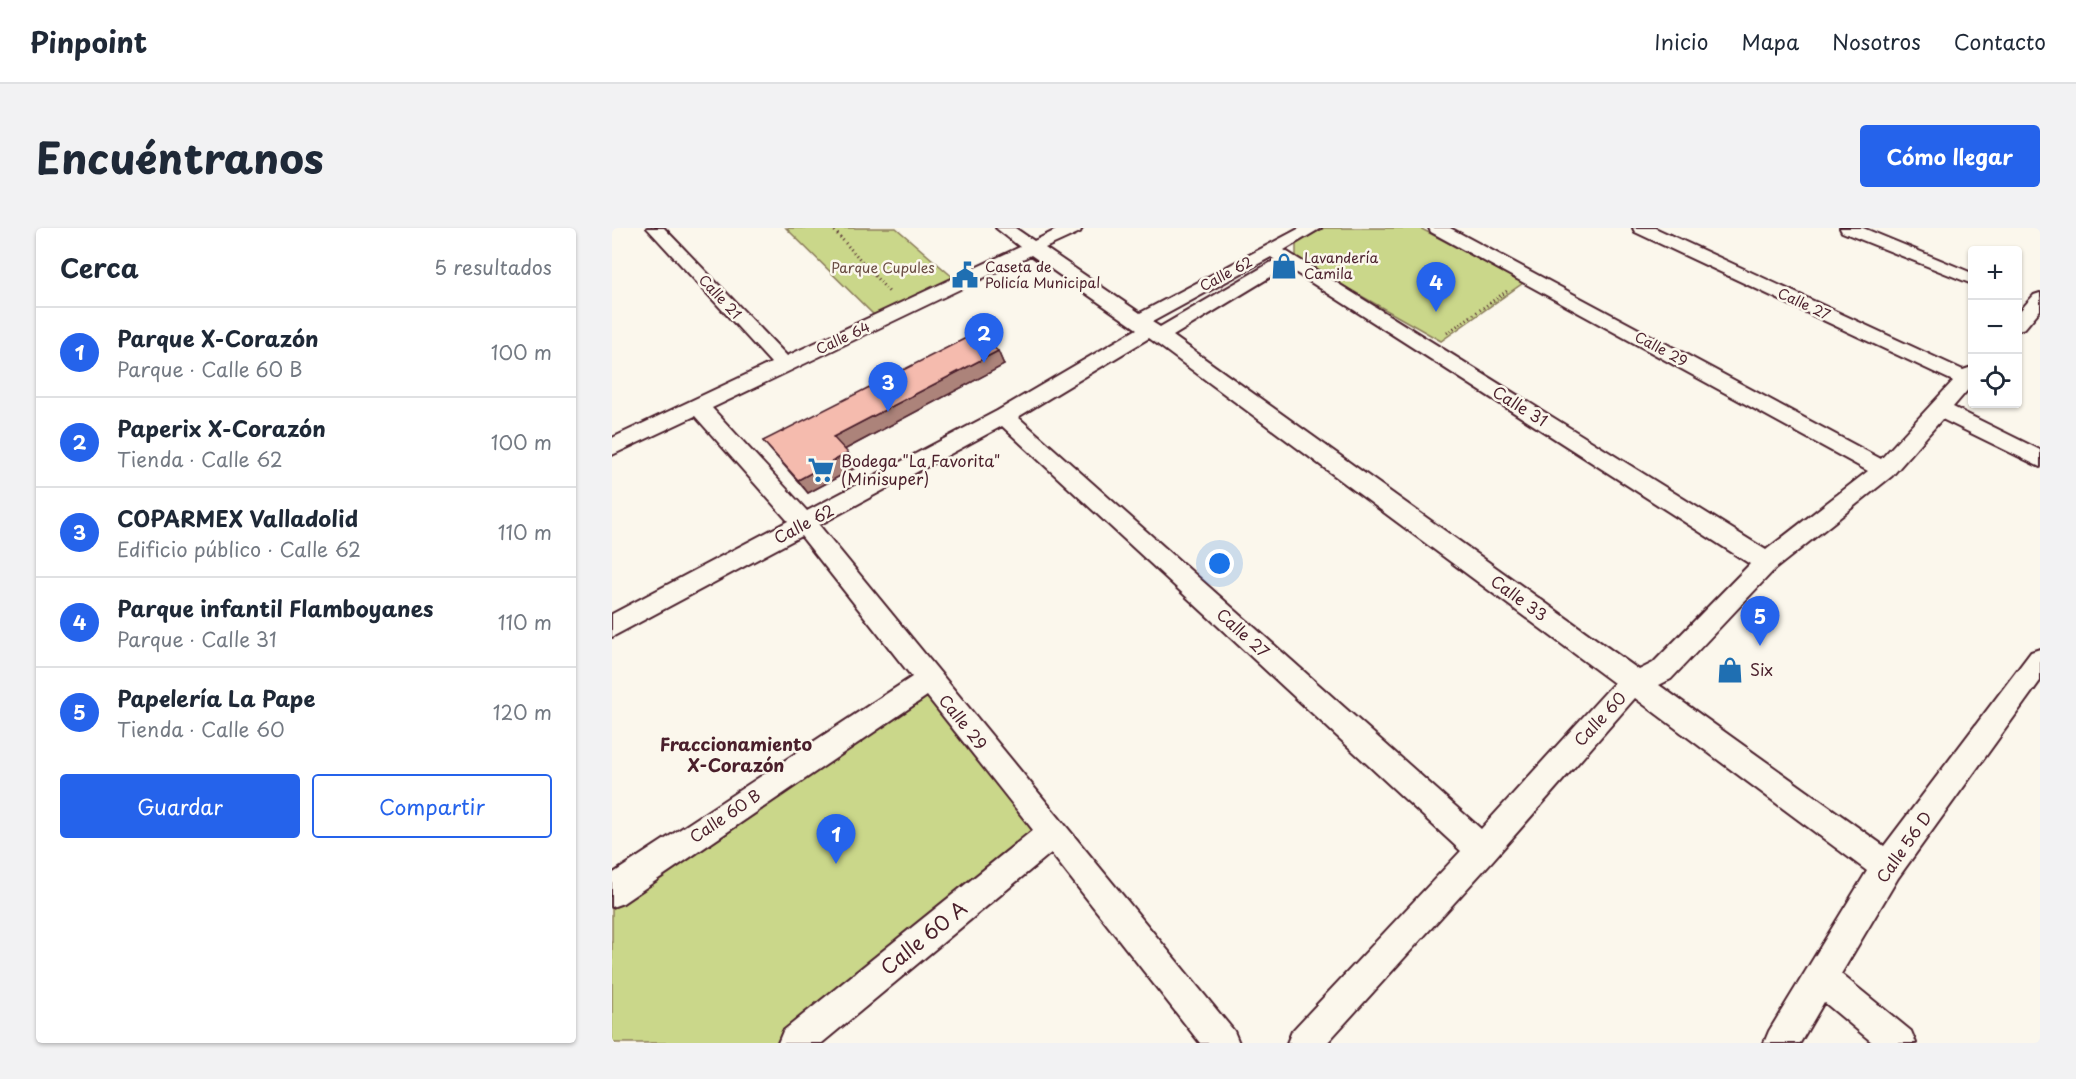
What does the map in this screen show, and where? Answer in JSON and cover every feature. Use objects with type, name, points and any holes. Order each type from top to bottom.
[{"type":"street","name":"Calle 21","points":[[655,228],[785,366]]},
{"type":"street","name":"Calle 33","points":[[1004,228],[1149,329],[1887,867]]},
{"type":"street","name":"Calle 64","points":[[612,447],[1074,228]]},
{"type":"street","name":"Calle 62","points":[[1149,329],[1280,255],[1313,228]]},
{"type":"street","name":"Calle 29","points":[[1437,228],[1884,470]]},
{"type":"street","name":"Calle 27","points":[[1641,228],[1968,376]]},
{"type":"street","points":[[1848,228],[1968,277]]},
{"type":"street","name":"Calle 62","points":[[612,626],[1004,416],[1149,329],[1280,255]]},
{"type":"street","name":"Calle 31","points":[[1280,255],[1767,562]]},
{"type":"street","points":[[2022,298],[2038,302],[2022,320]]},
{"type":"street","name":"Calle 60","points":[[1304,1043],[1482,850],[1622,692],[1662,671],[1767,562],[1884,470],[1968,379]]},
{"type":"street","name":"Calle 29","points":[[698,406],[805,524],[928,680],[1222,1043]]},
{"type":"street","points":[[1940,409],[2040,459]]},
{"type":"street","name":"Calle 27","points":[[1004,416],[1482,850]]},
{"type":"street","name":"Calle 56 D","points":[[1781,1043],[1887,867],[2040,660]]},
{"type":"street","name":"Calle 60 B","points":[[612,892],[928,680]]},
{"type":"street","name":"Calle 60 A","points":[[795,1043],[1053,833]]},
{"type":"street","points":[[1821,978],[1899,1043]]},
{"type":"path","points":[[831,228],[904,309]]},
{"type":"path","points":[[1426,347],[1527,277]]},
{"type":"green space","name":"Parque Cupules","points":[[786,228],[896,228],[955,279],[874,315]]},
{"type":"green space","points":[[1324,228],[1420,228],[1523,283],[1441,341],[1296,259],[1296,243]]},
{"type":"green space","points":[[928,685],[1052,833],[790,1043],[612,1043],[612,895]]},
{"type":"building","points":[[976,333],[998,351],[833,437],[848,453],[798,480],[763,441]]},
{"type":"place","name":"Lavandería Camila","points":[[1284,266]]},
{"type":"place","name":"Caseta de Policía Municipal","points":[[965,275]]},
{"type":"place","name":"Parque infantil Flamboyanes","points":[[1436,312]]},
{"type":"place","name":"Paperix X-Corazón","points":[[984,363]]},
{"type":"place","name":"COPARMEX Valladolid","points":[[888,412]]},
{"type":"place","name":"Bodega \"La Favorita\" (Minisuper)","points":[[821,470]]},
{"type":"place","name":"Papelería La Pape","points":[[1760,646]]},
{"type":"place","name":"Six","points":[[1730,670]]},
{"type":"place","name":"Parque X-Corazón","points":[[836,864]]},
{"type":"district","name":"Fraccionamiento X-Corazón","points":[[736,755]]}]
